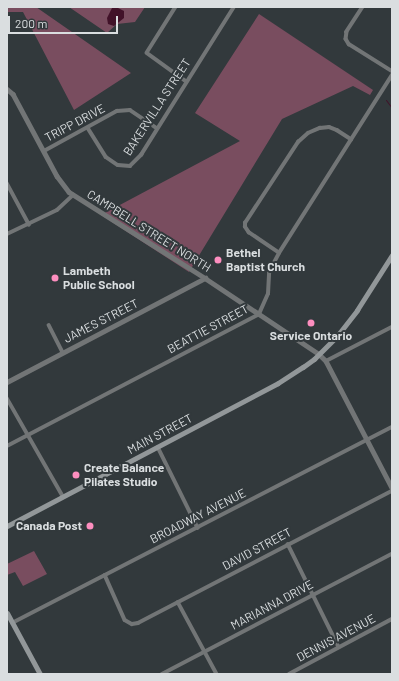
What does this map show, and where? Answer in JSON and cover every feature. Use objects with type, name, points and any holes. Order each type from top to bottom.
[{"type":"main road","name":"MAIN STREET","points":[[7,526],[278,384],[319,354],[337,336],[357,310],[392,255]]},
{"type":"main road","points":[[7,613],[40,674]]},
{"type":"street","points":[[176,7],[147,53],[186,81]]},
{"type":"street","name":"BAKERVILLA STREET","points":[[88,128],[106,157],[118,165],[130,166],[141,156],[186,81],[234,7]]},
{"type":"street","points":[[363,7],[347,32],[346,39],[349,44],[392,71]]},
{"type":"street","name":"BEATTIE STREET","points":[[7,446],[259,314],[268,294],[269,272],[279,253],[392,75]]},
{"type":"street","name":"CAMPBELL STREET NORTH","points":[[7,89],[13,94],[57,176],[73,195],[205,278],[319,354],[326,361],[392,490]]},
{"type":"street","name":"TRIPP DRIVE","points":[[44,151],[117,111],[130,110],[157,128]]},
{"type":"street","points":[[279,253],[249,234],[245,227],[245,223],[298,142],[308,133],[320,128],[329,127],[337,130],[351,140]]},
{"type":"street","points":[[7,183],[29,224]]},
{"type":"street","points":[[7,234],[56,210],[73,195]]},
{"type":"street","name":"JAMES STREET","points":[[7,382],[205,278]]},
{"type":"street","points":[[49,325],[63,352]]},
{"type":"street","points":[[326,361],[392,327]]},
{"type":"street","points":[[7,398],[63,496]]},
{"type":"street","name":"BROADWAY AVENUE","points":[[12,623],[392,427]]},
{"type":"street","points":[[158,447],[198,528]]},
{"type":"street","name":"DAVID STREET","points":[[105,575],[125,620],[132,624],[138,623],[392,490]]},
{"type":"street","points":[[288,544],[339,647]]},
{"type":"street","name":"MARIANNA DRIVE","points":[[162,674],[392,554]]},
{"type":"street","points":[[178,602],[217,674]]},
{"type":"street","name":"DENNIS AVENUE","points":[[289,674],[392,619]]},
{"type":"shaded area","points":[[7,7],[36,7],[131,73],[74,110],[23,12],[7,12]]},
{"type":"shaded area","points":[[69,7],[145,7],[135,22],[117,24],[107,33]]},
{"type":"shaded area","points":[[116,7],[124,11],[124,18],[114,26],[108,24],[107,18],[112,8]]},
{"type":"shaded area","points":[[259,14],[373,90],[370,95],[353,86],[282,119],[189,272],[101,215],[240,141],[195,113]]},
{"type":"shaded area","points":[[34,551],[47,574],[23,586],[15,572],[7,575],[7,564]]},
{"type":"waterway","points":[[386,100],[392,108]]},
{"type":"place","name":"Bethel Baptist Church","points":[[218,260]]},
{"type":"place","name":"Lambeth Public School","points":[[55,278]]},
{"type":"place","name":"Service Ontario","points":[[311,323]]},
{"type":"place","name":"Create Balance Pilates Studio","points":[[76,475]]},
{"type":"place","name":"Canada Post","points":[[90,526]]}]
